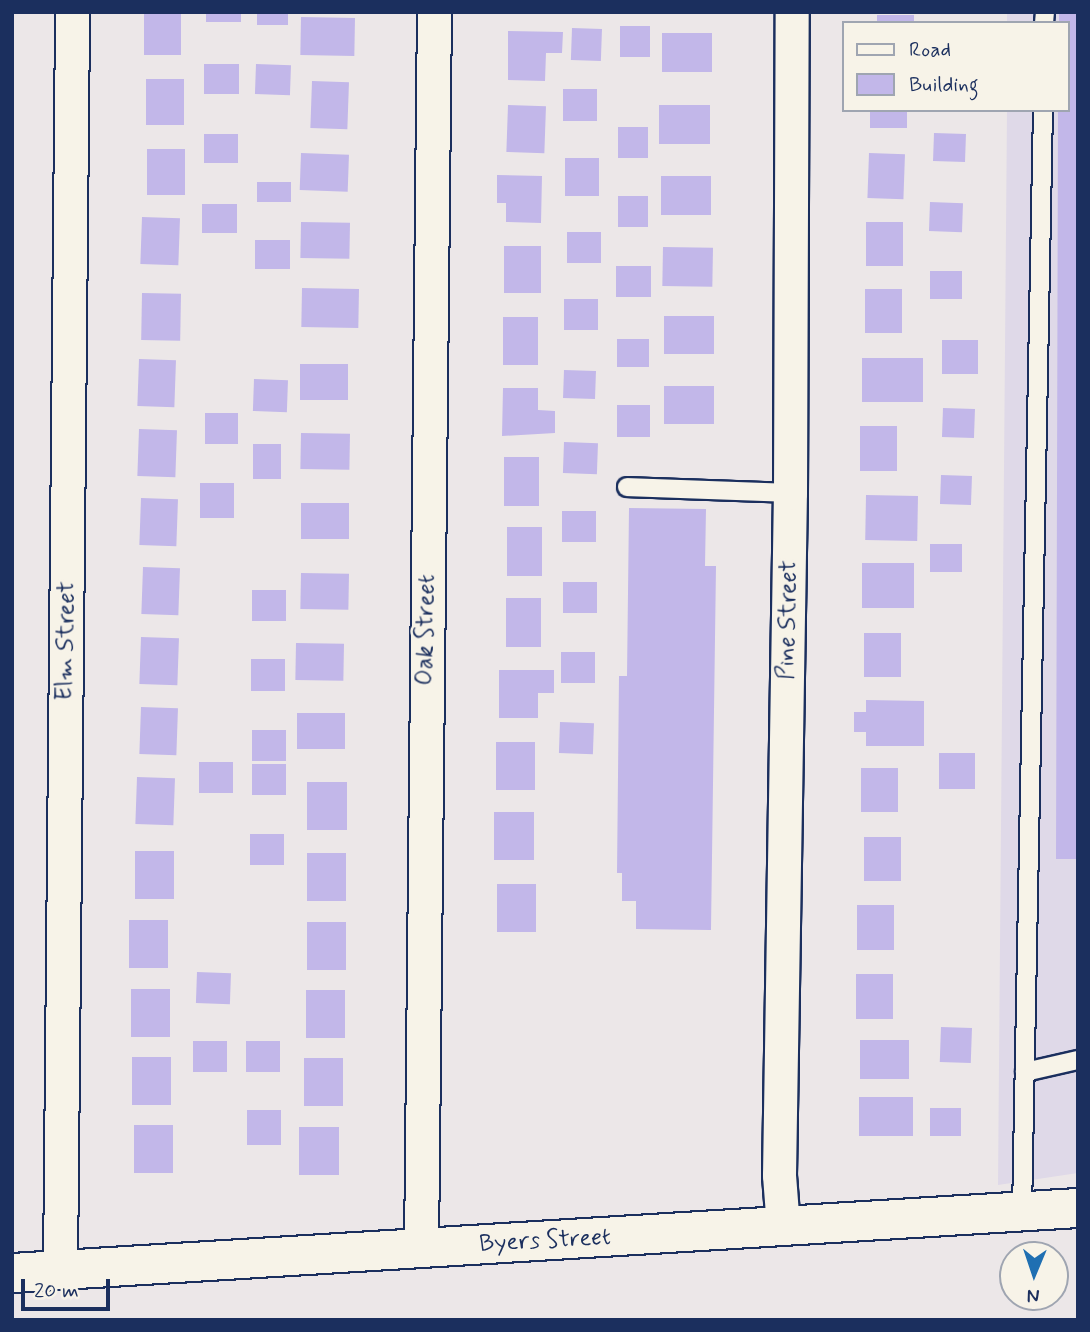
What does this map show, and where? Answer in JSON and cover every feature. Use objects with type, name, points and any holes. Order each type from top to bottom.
[{"type":"street","name":"Elm Street","points":[[60,1269],[72,12]]},
{"type":"street","name":"Oak Street","points":[[421,1249],[433,12]]},
{"type":"street","name":"Pine Street","points":[[783,1227],[779,1175],[790,493],[792,12]]},
{"type":"street","name":"Byers Street","points":[[12,1273],[1078,1208]]},
{"type":"lane","points":[[1022,1212],[1043,112]]},
{"type":"lane","points":[[627,488],[790,493]]},
{"type":"lane","points":[[1025,1072],[1078,1059]]},
{"type":"shaded area","points":[[1007,12],[1078,12],[1078,1173],[998,1185],[1007,112],[1069,112],[1069,21],[1007,21]]},
{"type":"building","points":[[144,12],[181,12],[181,55],[144,55]]},
{"type":"building","points":[[206,12],[241,12],[241,22],[206,22]]},
{"type":"building","points":[[257,12],[288,12],[288,25],[257,25]]},
{"type":"building","points":[[1059,12],[1078,12],[1078,859],[1056,859],[1058,112],[1069,112],[1069,21],[1059,21]]},
{"type":"building","points":[[877,15],[914,15],[914,21],[877,21]]},
{"type":"building","points":[[301,17],[355,18],[354,56],[300,55]]},
{"type":"building","points":[[620,26],[650,26],[650,57],[620,57]]},
{"type":"building","points":[[572,28],[602,29],[601,61],[571,60]]},
{"type":"building","points":[[508,31],[563,32],[562,53],[546,53],[545,81],[508,80]]},
{"type":"building","points":[[662,33],[712,33],[712,72],[662,72]]},
{"type":"building","points":[[204,64],[239,64],[239,94],[204,94]]},
{"type":"building","points":[[256,64],[291,65],[290,95],[255,94]]},
{"type":"building","points":[[146,79],[184,79],[184,125],[146,125]]},
{"type":"building","points":[[312,81],[349,82],[347,129],[310,128]]},
{"type":"building","points":[[563,89],[597,89],[597,121],[563,121]]},
{"type":"building","points":[[508,105],[546,106],[544,153],[506,152]]},
{"type":"building","points":[[659,105],[710,105],[710,144],[659,144]]},
{"type":"building","points":[[870,112],[907,112],[907,128],[870,128]]},
{"type":"building","points":[[618,127],[648,127],[648,158],[618,158]]},
{"type":"building","points":[[934,133],[966,134],[965,162],[933,161]]},
{"type":"building","points":[[204,134],[238,134],[238,163],[204,163]]},
{"type":"building","points":[[147,149],[185,149],[185,195],[147,195]]},
{"type":"building","points":[[301,153],[349,155],[348,192],[300,190]]},
{"type":"building","points":[[869,153],[905,154],[903,199],[867,198]]},
{"type":"building","points":[[565,158],[599,158],[599,196],[565,196]]},
{"type":"building","points":[[497,175],[542,176],[541,223],[506,222],[506,203],[497,203]]},
{"type":"building","points":[[661,176],[711,176],[711,215],[661,215]]},
{"type":"building","points":[[257,182],[291,182],[291,202],[257,202]]},
{"type":"building","points":[[618,196],[648,196],[648,227],[618,227]]},
{"type":"building","points":[[930,202],[963,203],[962,232],[929,231]]},
{"type":"building","points":[[202,204],[237,204],[237,233],[202,233]]},
{"type":"building","points":[[142,217],[180,218],[178,265],[140,264]]},
{"type":"building","points":[[301,222],[350,223],[349,259],[300,258]]},
{"type":"building","points":[[866,222],[903,222],[903,266],[866,266]]},
{"type":"building","points":[[567,232],[601,232],[601,263],[567,263]]},
{"type":"building","points":[[255,240],[290,240],[290,269],[255,269]]},
{"type":"building","points":[[504,246],[541,246],[541,293],[504,293]]},
{"type":"building","points":[[663,247],[713,248],[712,287],[662,286]]},
{"type":"building","points":[[616,266],[651,266],[651,297],[616,297]]},
{"type":"building","points":[[930,271],[962,271],[962,299],[930,299]]},
{"type":"building","points":[[302,288],[359,289],[358,328],[301,327]]},
{"type":"building","points":[[865,289],[902,289],[902,333],[865,333]]},
{"type":"building","points":[[142,293],[181,294],[180,341],[141,340]]},
{"type":"building","points":[[564,299],[598,299],[598,330],[564,330]]},
{"type":"building","points":[[664,316],[714,316],[714,354],[664,354]]},
{"type":"building","points":[[503,317],[538,317],[538,365],[503,365]]},
{"type":"building","points":[[617,339],[649,339],[649,367],[617,367]]},
{"type":"building","points":[[942,340],[978,340],[978,374],[942,374]]},
{"type":"building","points":[[862,358],[923,358],[923,402],[862,402]]},
{"type":"building","points":[[139,359],[176,360],[174,407],[137,406]]},
{"type":"building","points":[[300,364],[348,364],[348,400],[300,400]]},
{"type":"building","points":[[564,370],[596,371],[595,399],[563,398]]},
{"type":"building","points":[[254,379],[288,380],[287,412],[253,411]]},
{"type":"building","points":[[664,386],[714,386],[714,424],[664,424]]},
{"type":"building","points":[[503,388],[538,388],[538,410],[555,411],[555,433],[502,436]]},
{"type":"building","points":[[617,405],[650,405],[650,437],[617,437]]},
{"type":"building","points":[[943,408],[975,409],[974,438],[942,437]]},
{"type":"building","points":[[205,413],[238,413],[238,444],[205,444]]},
{"type":"building","points":[[860,426],[897,426],[897,471],[860,471]]},
{"type":"building","points":[[139,429],[177,430],[175,477],[137,476]]},
{"type":"building","points":[[301,433],[350,434],[349,470],[300,469]]},
{"type":"building","points":[[564,442],[598,443],[597,474],[563,473]]},
{"type":"building","points":[[253,444],[281,444],[281,479],[253,479]]},
{"type":"building","points":[[504,457],[539,457],[539,506],[504,506]]},
{"type":"building","points":[[941,475],[972,476],[971,505],[940,504]]},
{"type":"building","points":[[200,483],[234,483],[234,518],[200,518]]},
{"type":"building","points":[[866,495],[918,496],[917,541],[865,540]]},
{"type":"building","points":[[141,498],[178,499],[176,546],[139,545]]},
{"type":"building","points":[[301,503],[349,503],[349,539],[301,539]]},
{"type":"building","points":[[629,508],[706,509],[705,566],[716,566],[711,930],[636,929],[636,901],[622,901],[622,873],[617,873],[619,676],[627,676]]},
{"type":"building","points":[[562,511],[596,511],[596,542],[562,542]]},
{"type":"building","points":[[507,527],[542,527],[542,576],[507,576]]},
{"type":"building","points":[[930,544],[962,544],[962,572],[930,572]]},
{"type":"building","points":[[862,563],[914,563],[914,608],[862,608]]},
{"type":"building","points":[[143,567],[180,568],[178,615],[141,614]]},
{"type":"building","points":[[301,573],[349,574],[348,610],[300,609]]},
{"type":"building","points":[[563,582],[597,582],[597,613],[563,613]]},
{"type":"building","points":[[252,590],[286,590],[286,621],[252,621]]},
{"type":"building","points":[[506,598],[541,598],[541,647],[506,647]]},
{"type":"building","points":[[864,633],[901,633],[901,677],[864,677]]},
{"type":"building","points":[[141,637],[179,638],[177,685],[139,684]]},
{"type":"building","points":[[296,643],[344,644],[343,681],[295,680]]},
{"type":"building","points":[[561,652],[595,652],[595,683],[561,683]]},
{"type":"building","points":[[251,659],[285,659],[285,691],[251,691]]},
{"type":"building","points":[[499,670],[554,670],[554,693],[538,693],[538,718],[499,718]]},
{"type":"building","points":[[866,700],[924,701],[924,746],[866,746],[866,732],[854,732],[854,712],[866,712]]},
{"type":"building","points":[[141,707],[178,708],[176,755],[139,754]]},
{"type":"building","points":[[297,713],[345,713],[345,749],[297,749]]},
{"type":"building","points":[[560,722],[594,723],[593,754],[559,753]]},
{"type":"building","points":[[252,730],[286,730],[286,761],[252,761]]},
{"type":"building","points":[[496,742],[535,742],[535,790],[496,790]]},
{"type":"building","points":[[939,753],[975,753],[975,789],[939,789]]},
{"type":"building","points":[[199,762],[233,762],[233,793],[199,793]]},
{"type":"building","points":[[252,764],[286,764],[286,795],[252,795]]},
{"type":"building","points":[[861,768],[898,768],[898,812],[861,812]]},
{"type":"building","points":[[137,777],[175,778],[173,825],[135,824]]},
{"type":"building","points":[[307,782],[347,782],[347,830],[307,830]]},
{"type":"building","points":[[494,812],[534,812],[534,860],[494,860]]},
{"type":"building","points":[[250,834],[284,834],[284,865],[250,865]]},
{"type":"building","points":[[864,837],[901,837],[901,881],[864,881]]},
{"type":"building","points":[[135,851],[174,851],[174,899],[135,899]]},
{"type":"building","points":[[307,853],[346,853],[346,901],[307,901]]},
{"type":"building","points":[[497,884],[536,884],[536,932],[497,932]]},
{"type":"building","points":[[857,905],[894,905],[894,950],[857,950]]},
{"type":"building","points":[[129,920],[168,920],[168,968],[129,968]]},
{"type":"building","points":[[307,922],[346,922],[346,970],[307,970]]},
{"type":"building","points":[[197,972],[231,973],[230,1004],[196,1003]]},
{"type":"building","points":[[856,974],[893,974],[893,1019],[856,1019]]},
{"type":"building","points":[[131,989],[170,989],[170,1037],[131,1037]]},
{"type":"building","points":[[306,990],[345,990],[345,1038],[306,1038]]},
{"type":"building","points":[[941,1027],[972,1028],[971,1063],[940,1062]]},
{"type":"building","points":[[860,1040],[909,1040],[909,1079],[860,1079]]},
{"type":"building","points":[[193,1041],[227,1041],[227,1072],[193,1072]]},
{"type":"building","points":[[246,1041],[280,1041],[280,1072],[246,1072]]},
{"type":"building","points":[[132,1057],[171,1057],[171,1105],[132,1105]]},
{"type":"building","points":[[304,1058],[343,1058],[343,1106],[304,1106]]},
{"type":"building","points":[[859,1097],[913,1097],[913,1136],[859,1136]]},
{"type":"building","points":[[930,1108],[961,1108],[961,1136],[930,1136]]},
{"type":"building","points":[[247,1110],[281,1110],[281,1145],[247,1145]]},
{"type":"building","points":[[134,1125],[173,1125],[173,1173],[134,1173]]},
{"type":"building","points":[[299,1127],[339,1127],[339,1175],[299,1175]]}]
